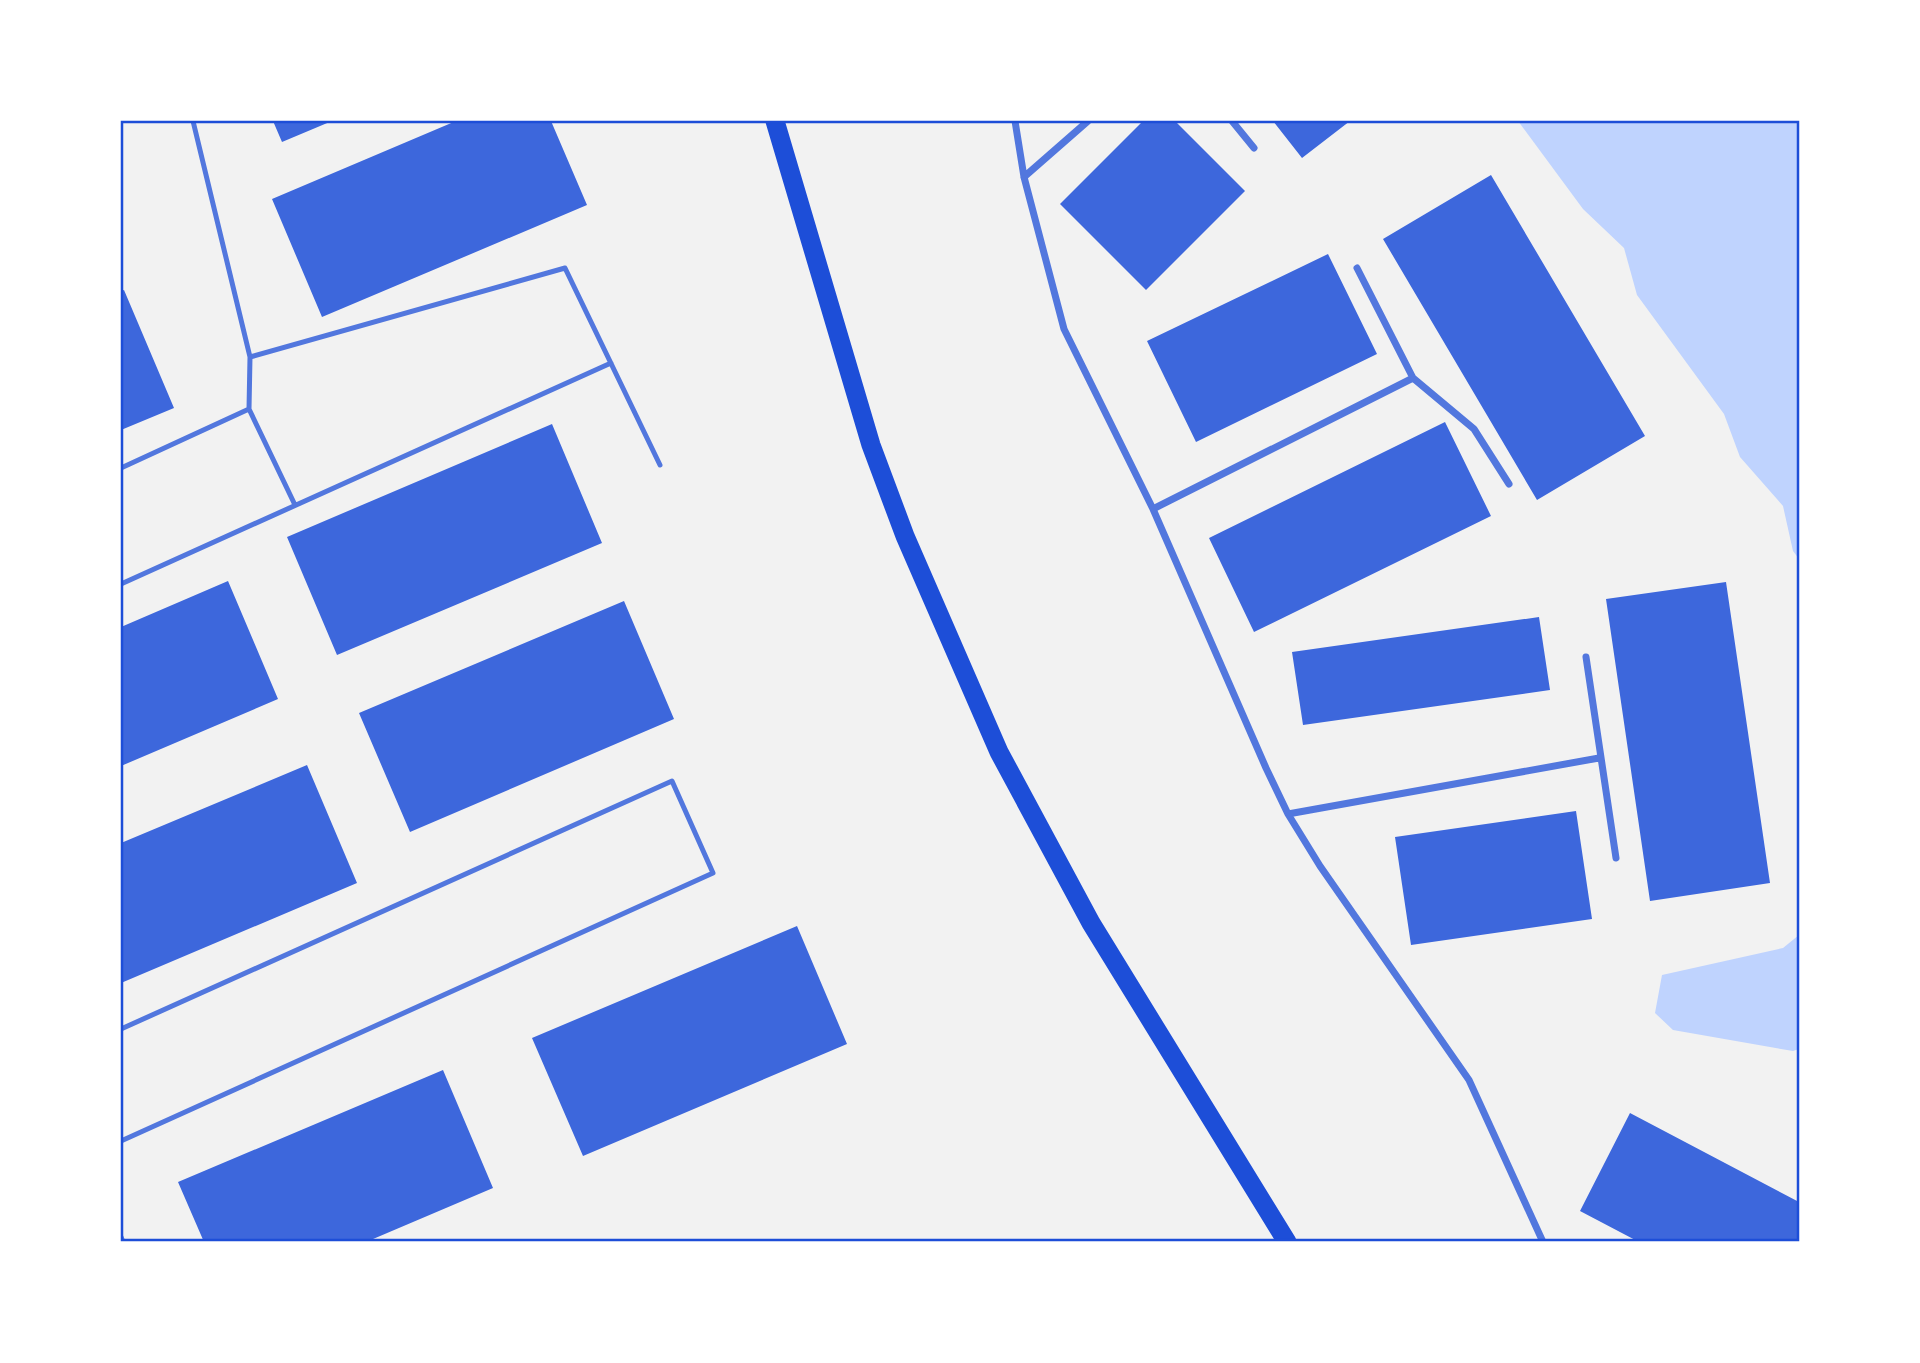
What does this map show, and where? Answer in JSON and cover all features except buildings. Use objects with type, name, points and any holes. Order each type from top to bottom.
[{"type":"highway","points":[[775,121],[871,445],[905,536],[999,752],[1091,923],[1287,1242]]},
{"type":"street","points":[[1015,121],[1024,177],[1065,329],[1153,509],[1288,814],[1320,866],[1469,1080],[1543,1242]]},
{"type":"street","points":[[1024,177],[1088,121]]},
{"type":"street","points":[[1232,121],[1254,148]]},
{"type":"street","points":[[1357,268],[1413,378],[1474,429],[1509,484]]},
{"type":"street","points":[[1153,509],[1413,378]]},
{"type":"street","points":[[1586,657],[1616,858]]},
{"type":"street","points":[[1288,814],[1599,758]]},
{"type":"lane","points":[[192,121],[250,357],[249,409],[295,505]]},
{"type":"lane","points":[[250,357],[565,268],[660,465]]},
{"type":"lane","points":[[121,584],[611,363]]},
{"type":"lane","points":[[121,468],[249,409]]},
{"type":"lane","points":[[121,1028],[672,781],[713,873],[121,1141]]},
{"type":"lane","points":[[121,1237],[123,1242]]},
{"type":"water","points":[[1518,121],[1799,121],[1799,559],[1793,551],[1783,506],[1740,457],[1724,414],[1637,295],[1624,248],[1583,209]]},
{"type":"water","points":[[1799,935],[1799,1049],[1793,1051],[1673,1030],[1655,1013],[1662,975],[1783,948]]}]
